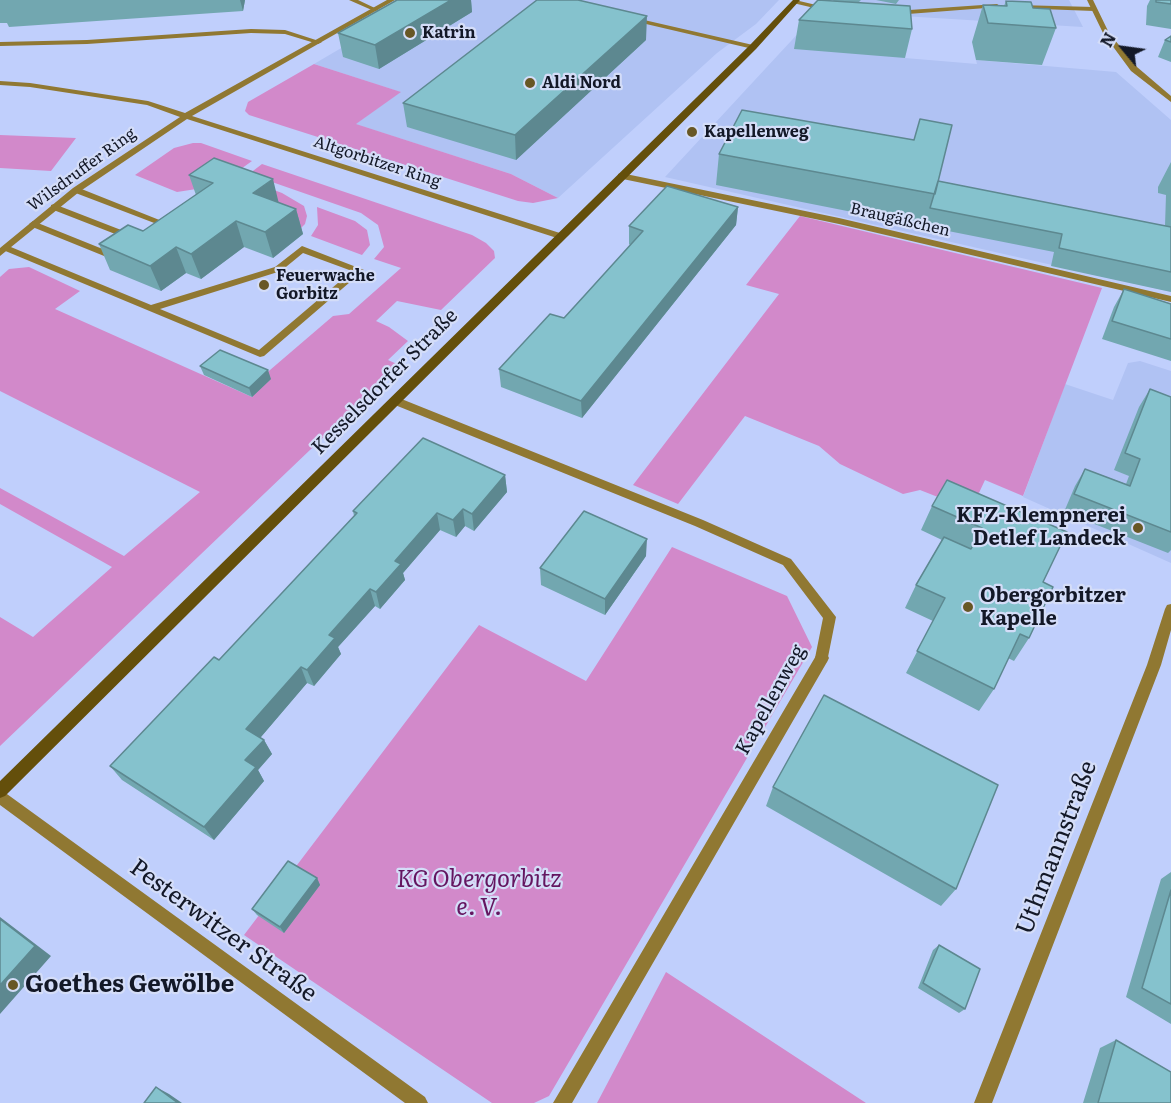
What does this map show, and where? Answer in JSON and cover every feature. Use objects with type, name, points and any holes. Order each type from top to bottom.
[{"type":"main road","name":"Kesselsdorfer Straße","points":[[0,791],[753,47],[796,1]]},
{"type":"street","points":[[351,0],[376,10]]},
{"type":"street","points":[[186,116],[392,0]]},
{"type":"street","points":[[1090,0],[1106,33],[1134,69],[1171,100]]},
{"type":"street","points":[[796,1],[839,11]]},
{"type":"street","points":[[890,14],[1003,6]]},
{"type":"street","points":[[1014,7],[1094,9]]},
{"type":"street","points":[[618,16],[753,47]]},
{"type":"street","points":[[0,44],[87,42],[251,31],[285,32],[318,42]]},
{"type":"street","name":"Altgorbitzer Ring","points":[[0,83],[42,86],[148,104],[560,236]]},
{"type":"street","name":"Wilsdruffer Ring","points":[[3,250],[76,190],[186,116]]},
{"type":"street","name":"Braugäßchen","points":[[621,176],[839,221],[1171,299]]},
{"type":"street","points":[[76,190],[187,232]]},
{"type":"street","points":[[54,207],[142,241]]},
{"type":"street","points":[[33,224],[124,261]]},
{"type":"street","points":[[3,250],[260,354],[359,270],[302,249],[278,269],[151,308]]},
{"type":"street","name":"Kapellenweg","points":[[394,400],[699,523],[787,562],[830,617],[822,658],[562,1103]]},
{"type":"street","name":"Uthmannstraße","points":[[983,1103],[1154,665],[1171,609]]},
{"type":"street","name":"Pesterwitzer Straße","points":[[0,796],[419,1103]]},
{"type":"shaded area","points":[[423,0],[779,0],[756,24],[717,53],[558,198],[511,174],[355,124],[400,92],[314,64]]},
{"type":"shaded area","points":[[829,0],[1069,0],[1083,27],[902,16],[905,58],[977,64],[976,60],[1116,72],[1171,120],[1171,292],[665,177]]},
{"type":"shaded area","points":[[1140,361],[1171,371],[1171,563],[1023,497],[1065,384],[1113,400],[1128,363]]},
{"type":"green space","points":[[314,64],[401,92],[356,124],[511,174],[558,198],[533,203],[518,201],[249,115],[245,111],[248,102]]},
{"type":"green space","points":[[0,135],[76,138],[51,171],[0,168]]},
{"type":"green space","points":[[201,143],[252,161],[227,179],[203,188],[177,192],[135,175],[174,148]]},
{"type":"green space","points":[[262,164],[472,235],[494,251],[495,258],[441,310],[397,301],[376,321],[389,327],[408,341],[388,360],[399,365],[0,746],[0,617],[33,637],[112,567],[0,504],[0,488],[124,556],[200,492],[0,391],[0,277],[9,269],[29,267],[80,291],[55,309],[252,397],[263,376],[333,316],[349,314],[401,268],[374,259],[384,247],[378,225],[361,213],[249,174]]},
{"type":"green space","points":[[242,178],[282,193],[304,206],[307,216],[305,224],[297,232]]},
{"type":"green space","points":[[317,207],[355,221],[367,230],[370,245],[362,255],[311,236],[318,225]]},
{"type":"green space","points":[[800,216],[1102,288],[1023,496],[985,480],[971,510],[920,490],[903,494],[840,464],[819,446],[745,416],[678,504],[633,485],[779,294],[746,285]]},
{"type":"green space","name":"KG Obergorbitz e. V.","points":[[672,547],[787,596],[812,647],[549,1096],[534,1103],[492,1103],[244,935],[479,625],[586,681]]},
{"type":"green space","points":[[666,972],[866,1103],[597,1103]]},
{"type":"building","points":[[397,0],[451,0],[375,45],[338,33]]},
{"type":"building","name":"Aldi Nord","points":[[537,0],[578,0],[647,16],[515,135],[403,103]]},
{"type":"building","points":[[818,0],[910,6],[912,29],[799,20]]},
{"type":"building","points":[[1156,0],[1171,0],[1171,4],[1156,2]]},
{"type":"building","points":[[1006,1],[1031,2],[1033,8],[1050,9],[1056,28],[988,23],[983,5],[1007,6]]},
{"type":"building","points":[[742,110],[914,140],[920,119],[952,125],[935,194],[719,154]]},
{"type":"building","points":[[214,158],[273,179],[253,193],[296,209],[265,232],[236,221],[191,254],[176,247],[150,266],[99,244],[128,225],[143,231],[213,183],[189,175]]},
{"type":"building","points":[[938,181],[1171,227],[1171,272],[1059,248],[1062,234],[930,208]]},
{"type":"building","points":[[667,186],[738,207],[581,401],[499,369],[550,314],[564,318],[643,231],[629,226]]},
{"type":"building","points":[[1124,289],[1171,304],[1171,339],[1112,321]]},
{"type":"building","points":[[220,350],[268,370],[249,388],[200,366]]},
{"type":"building","points":[[1150,389],[1171,397],[1171,532],[1074,494],[1085,469],[1130,486],[1140,459],[1125,453]]},
{"type":"building","points":[[423,438],[505,475],[472,514],[463,509],[453,520],[437,513],[395,561],[401,564],[376,592],[370,589],[329,635],[335,638],[307,670],[301,667],[246,729],[264,740],[245,760],[256,767],[204,827],[110,766],[214,657],[219,660],[357,513],[353,511]]},
{"type":"building","name":"Obergorbitzer Kapelle","points":[[947,480],[1067,532],[1043,582],[1053,587],[1029,638],[1020,634],[994,689],[917,651],[945,598],[916,585],[944,537],[971,549],[982,528],[932,506]]},
{"type":"building","points":[[584,511],[647,539],[605,599],[540,568]]},
{"type":"building","points":[[824,695],[998,785],[956,889],[773,787]]},
{"type":"building","points":[[288,861],[317,878],[280,927],[252,909]]},
{"type":"building","points":[[1171,890],[1171,1004],[1142,988]]},
{"type":"building","points":[[0,919],[35,946],[0,985]]},
{"type":"building","points":[[939,945],[980,969],[965,1009],[923,983]]},
{"type":"building","points":[[1116,1040],[1171,1072],[1171,1103],[1098,1103]]},
{"type":"building","points":[[156,1087],[178,1103],[144,1103]]},
{"type":"place","name":"Katrin","points":[[410,33]]},
{"type":"place","name":"Aldi Nord","points":[[530,83]]},
{"type":"place","name":"Kapellenweg","points":[[692,132]]},
{"type":"place","name":"Feuerwache Gorbitz","points":[[264,285]]},
{"type":"place","name":"KFZ-Klempnerei Detlef Landeck","points":[[1138,528]]},
{"type":"place","name":"Obergorbitzer Kapelle","points":[[968,607]]},
{"type":"place","name":"Goethes Gewölbe","points":[[13,985]]}]
